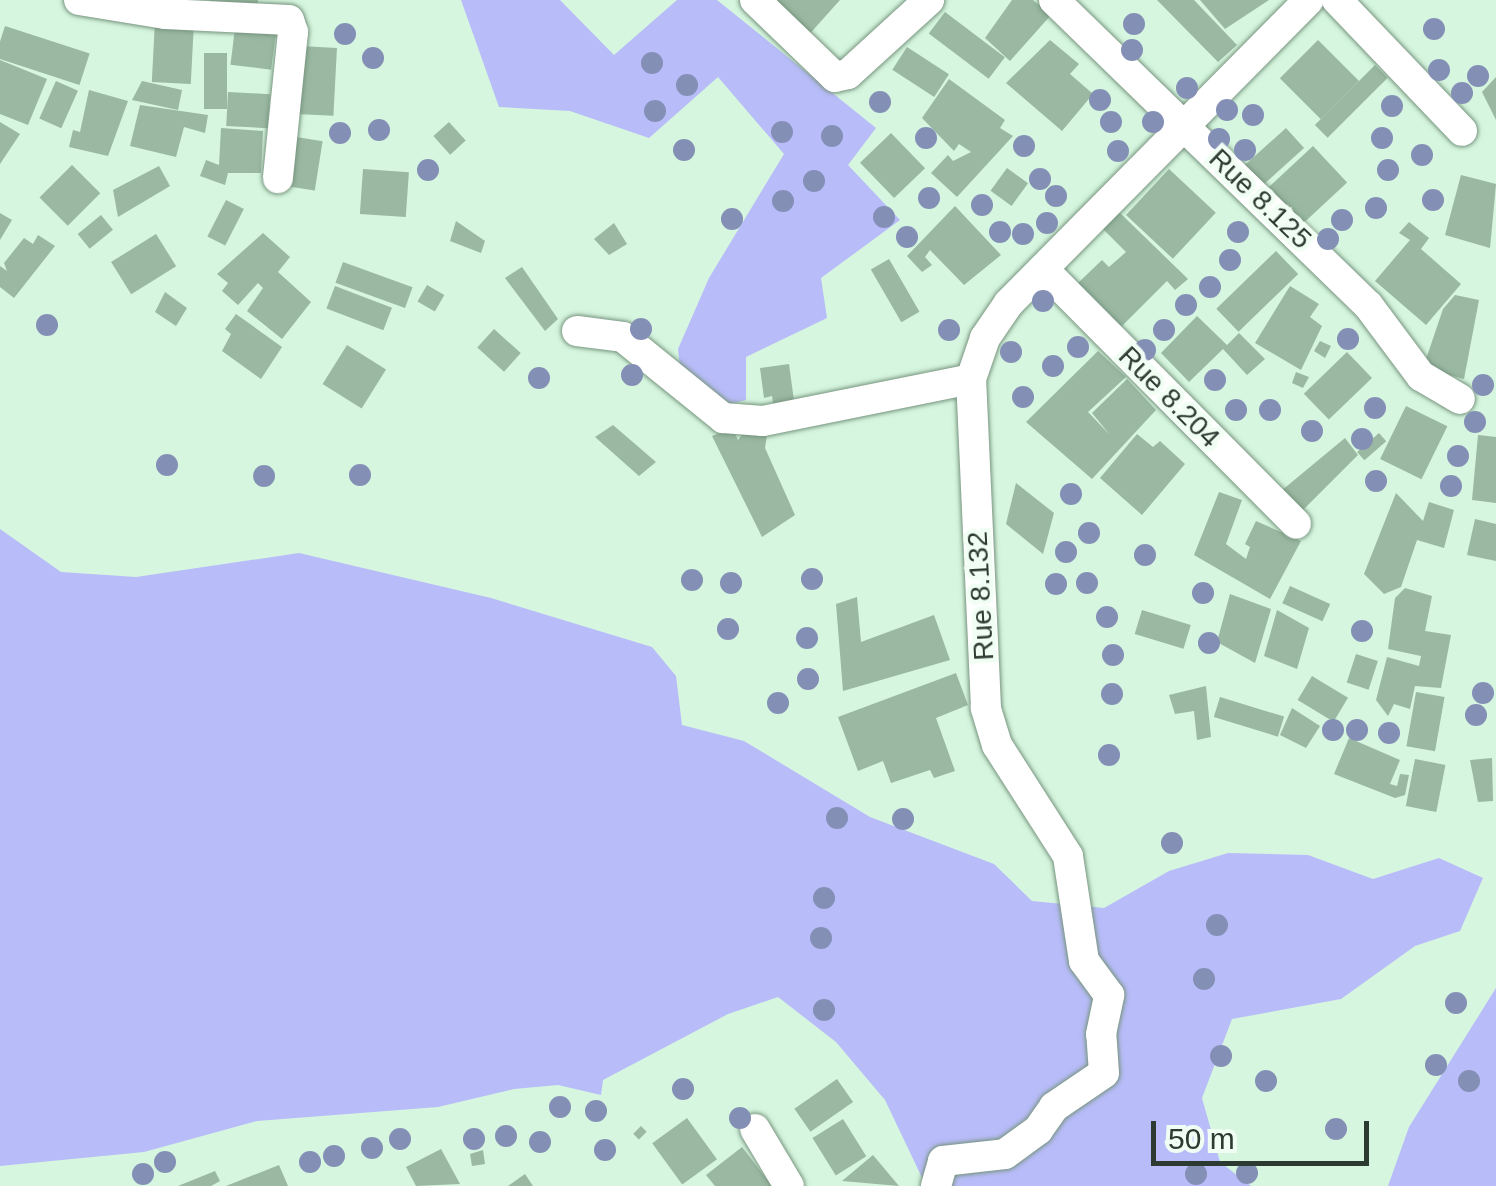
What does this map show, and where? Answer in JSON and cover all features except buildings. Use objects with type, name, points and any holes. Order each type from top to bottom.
[{"type":"street","points":[[79,0],[165,14],[289,20],[294,32],[278,178]]},
{"type":"street","points":[[756,0],[822,71],[835,77],[848,74],[929,0]]},
{"type":"street","name":"Rue 8.125","points":[[1054,0],[1368,305],[1421,376],[1460,400]]},
{"type":"street","name":"Rue 8.132","points":[[936,1186],[943,1160],[1005,1154],[1038,1130],[1054,1108],[1104,1074],[1108,995],[1084,960],[1068,856],[997,745],[986,708],[971,378],[1001,315],[1182,125],[1310,0]]},
{"type":"street","points":[[1337,0],[1462,131]]},
{"type":"street","name":"Rue 8.204","points":[[1043,270],[1296,524]]},
{"type":"street","points":[[577,331],[623,336],[723,418],[763,422],[971,378]]},
{"type":"street","points":[[755,1128],[789,1186]]},
{"type":"shaded area","points":[[461,0],[560,0],[614,55],[677,0],[717,0],[876,128],[848,165],[900,220],[821,278],[827,318],[746,357],[746,400],[717,407],[681,378],[678,349],[709,278],[784,154],[718,77],[649,138],[570,111],[499,107]]},
{"type":"shaded area","points":[[0,529],[61,572],[136,577],[299,553],[491,598],[652,647],[676,676],[682,725],[744,741],[870,817],[994,864],[1032,901],[1104,908],[1169,871],[1228,853],[1308,855],[1373,879],[1439,858],[1483,878],[1460,931],[1415,946],[1341,999],[1232,1019],[1202,1098],[1220,1162],[1251,1186],[926,1186],[885,1100],[836,1042],[778,997],[728,1014],[603,1080],[601,1095],[558,1085],[514,1089],[438,1107],[257,1121],[144,1152],[0,1166]]},
{"type":"shaded area","points":[[1496,988],[1496,1186],[1388,1186],[1409,1127]]}]
